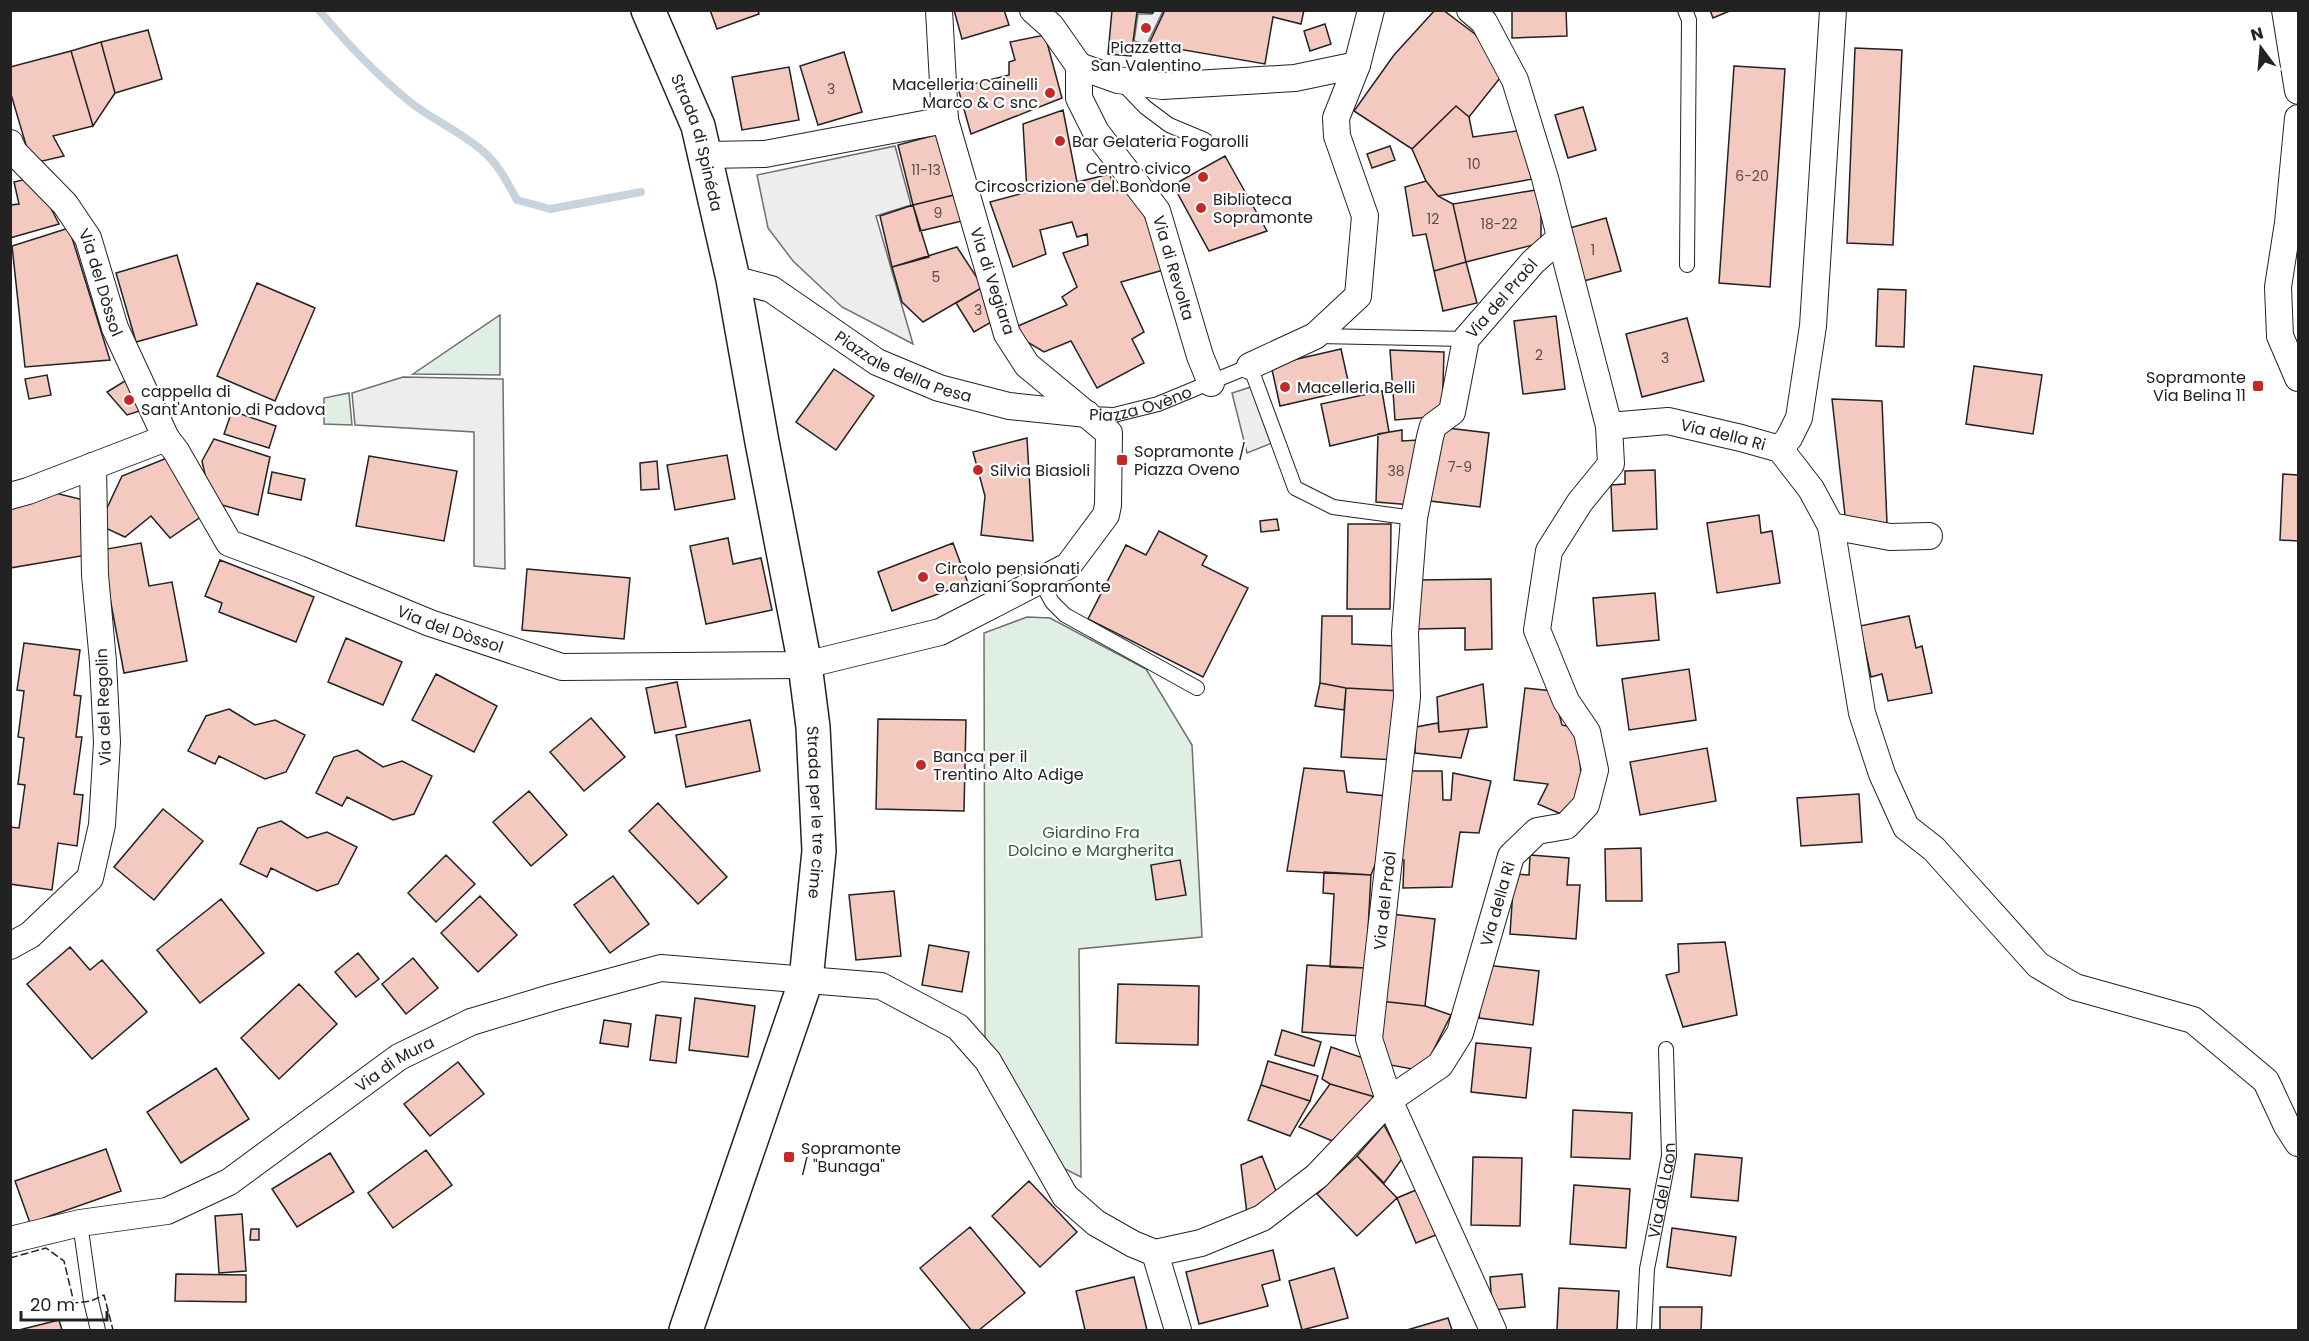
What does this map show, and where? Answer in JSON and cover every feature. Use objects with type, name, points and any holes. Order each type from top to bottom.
[{"type":"main road","name":"Strada di Spinéda","points":[[648,10],[698,126],[733,279]]},
{"type":"main road","name":"Strada per le tre cime","points":[[686,1330],[807,980],[819,851],[813,727],[805,665],[733,279]]},
{"type":"street","name":"Via di Vegiara","points":[[939,10],[945,120],[1007,334],[1027,365],[1087,414]]},
{"type":"street","points":[[1033,10],[1051,26],[1078,66],[1118,80],[1162,86],[1295,78],[1357,65]]},
{"type":"street","points":[[1250,366],[1315,336],[1358,296],[1365,216],[1337,136],[1336,118],[1357,65],[1371,10]]},
{"type":"street","points":[[1470,10],[1484,22],[1515,80],[1545,178],[1560,238]]},
{"type":"street","points":[[1780,449],[1789,438],[1799,418],[1812,326],[1833,10]]},
{"type":"street","points":[[2285,10],[2298,91]]},
{"type":"street","name":"Via di Revolta","points":[[1078,66],[1079,98],[1096,132],[1157,210],[1200,356],[1211,383]]},
{"type":"street","points":[[2298,118],[2288,222],[2278,287],[2280,336],[2298,378]]},
{"type":"street","points":[[705,155],[765,154],[945,120]]},
{"type":"street","name":"Via del Dòssol","points":[[10,143],[14,152],[65,204],[88,238],[115,328],[166,438],[176,451],[229,543],[430,622],[562,667],[805,665]]},
{"type":"street","name":"Via del Praòl","points":[[1389,1100],[1369,1039],[1407,697],[1405,633],[1414,518],[1433,426],[1452,412],[1466,339],[1533,262],[1560,238]]},
{"type":"street","name":"Via della Ri","points":[[1389,1100],[1440,1065],[1460,1033],[1511,856],[1537,831],[1566,826],[1587,805],[1595,770],[1587,732],[1566,701],[1537,630],[1548,551],[1580,502],[1611,464],[1609,426],[1560,238]]},
{"type":"street","name":"Piazzale della Pesa","points":[[733,279],[771,289],[877,362],[939,388],[1009,406],[1087,414]]},
{"type":"street","name":"Piazza Ovèno","points":[[805,665],[940,632],[1068,566],[1106,515],[1108,505],[1109,433],[1087,414]]},
{"type":"street","name":"Via della Ri","points":[[1609,426],[1668,422],[1780,449],[1811,489],[1831,526],[1862,713],[1882,774],[1906,827],[1934,849],[2038,965],[2076,987],[2193,1020],[2266,1081],[2287,1126],[2298,1143]]},
{"type":"street","points":[[10,496],[166,438]]},
{"type":"street","name":"Via del Regolin","points":[[10,946],[30,935],[90,878],[102,825],[107,742],[95,575],[93,466]]},
{"type":"street","points":[[1831,526],[1890,537],[1929,536]]},
{"type":"street","name":"Via di Mura","points":[[10,1240],[80,1222],[166,1211],[230,1182],[399,1057],[471,1022],[661,968],[807,980]]},
{"type":"street","points":[[807,980],[881,986],[958,1027],[988,1061],[1065,1196],[1096,1223],[1133,1244],[1155,1253],[1201,1243],[1262,1218],[1317,1176],[1389,1100],[1493,1330]]},
{"type":"street","points":[[1155,1253],[1178,1330]]},
{"type":"lane","points":[[1685,10],[1689,20],[1687,266]]},
{"type":"lane","points":[[1118,80],[1169,125],[1205,140]]},
{"type":"lane","points":[[1315,336],[1466,339]]},
{"type":"lane","points":[[1250,366],[1295,488],[1333,507],[1414,518]]},
{"type":"lane","name":"Piazza Ovèno","points":[[1087,414],[1114,415],[1147,407],[1250,366]]},
{"type":"lane","points":[[1033,584],[1065,615],[1197,688]]},
{"type":"lane","name":"Via del Laon","points":[[1644,1330],[1647,1269],[1669,1155],[1666,1049]]},
{"type":"lane","points":[[80,1222],[91,1301],[98,1330]]},
{"type":"green space","points":[[500,315],[500,375],[413,374]]},
{"type":"green space","points":[[349,393],[352,425],[324,424],[324,398]]},
{"type":"green space","name":"Giardino Fra Dolcino e Margherita","points":[[1027,617],[1050,618],[1146,669],[1192,745],[1202,937],[1079,949],[1081,1177],[1059,1166],[985,1038],[984,633]]},
{"type":"shaded area","name":"Piazzetta San Valentino","points":[[1154,11],[1163,11],[1147,44],[1134,41],[1138,14],[1152,14]]},
{"type":"shaded area","points":[[895,146],[911,205],[876,216],[913,344],[842,307],[793,261],[768,228],[757,175]]},
{"type":"shaded area","points":[[403,377],[503,379],[505,569],[474,566],[474,432],[355,425],[352,393]]},
{"type":"shaded area","points":[[1257,385],[1277,441],[1247,453],[1232,393]]},
{"type":"building","points":[[710,10],[758,10],[759,14],[717,29]]},
{"type":"building","points":[[954,10],[1004,10],[1009,25],[962,39]]},
{"type":"building","points":[[1112,10],[1154,10],[1153,13],[1137,12],[1131,56],[1108,54]]},
{"type":"building","points":[[1165,10],[1304,10],[1301,24],[1273,17],[1265,64],[1149,44]]},
{"type":"building","points":[[1435,10],[1443,10],[1475,34],[1504,73],[1469,117],[1456,106],[1412,149],[1354,111],[1394,55]]},
{"type":"building","points":[[1512,10],[1566,10],[1567,36],[1512,38]]},
{"type":"building","points":[[1710,10],[1732,10],[1713,18]]},
{"type":"building","points":[[1325,24],[1331,44],[1310,51],[1304,31]]},
{"type":"building","points":[[148,30],[162,79],[115,93],[101,42]]},
{"type":"building","points":[[1045,35],[1062,98],[971,134],[958,88],[1009,75],[1009,62],[1015,60],[1010,42]]},
{"type":"building","points":[[101,42],[115,93],[93,126],[71,51]]},
{"type":"building","points":[[1855,48],[1902,50],[1893,245],[1847,243]]},
{"type":"building","points":[[71,51],[93,126],[53,136],[64,156],[34,163],[26,145],[10,91],[10,67]]},
{"type":"building","points":[[844,52],[862,112],[818,125],[800,66]]},
{"type":"building","points":[[1734,66],[1785,69],[1770,287],[1719,283]]},
{"type":"building","points":[[789,67],[799,120],[742,130],[732,77]]},
{"type":"building","points":[[1456,106],[1469,117],[1473,137],[1524,130],[1533,179],[1438,196],[1426,181],[1412,149]]},
{"type":"building","points":[[1583,107],[1596,150],[1568,158],[1555,115]]},
{"type":"building","points":[[1063,110],[1077,182],[1110,174],[1113,191],[1133,189],[1167,269],[1121,282],[1144,332],[1132,339],[1144,363],[1097,388],[1071,341],[1044,352],[1024,340],[1018,326],[1067,305],[1062,297],[1077,287],[1063,253],[1088,245],[1087,234],[1077,237],[1072,222],[1040,230],[1046,254],[1013,267],[990,202],[1027,192],[1023,124]]},
{"type":"building","points":[[939,134],[954,195],[913,205],[898,145]]},
{"type":"building","points":[[1390,146],[1395,160],[1372,168],[1367,154]]},
{"type":"building","points":[[1225,156],[1267,231],[1209,251],[1173,185]]},
{"type":"building","points":[[35,177],[59,224],[10,238],[10,205],[19,204],[14,182]]},
{"type":"building","points":[[1426,181],[1438,196],[1453,204],[1466,262],[1434,271],[1426,234],[1413,236],[1405,187]]},
{"type":"building","points":[[1541,189],[1541,243],[1466,262],[1453,204]]},
{"type":"building","points":[[954,195],[962,221],[920,231],[913,205]]},
{"type":"building","points":[[913,205],[929,257],[892,267],[880,216]]},
{"type":"building","points":[[1606,218],[1621,271],[1580,282],[1566,229]]},
{"type":"building","points":[[69,228],[110,360],[25,367],[12,246]]},
{"type":"building","points":[[957,247],[983,287],[923,322],[902,302],[892,267]]},
{"type":"building","points":[[177,255],[197,325],[136,342],[116,273]]},
{"type":"building","points":[[1466,262],[1477,303],[1443,311],[1434,271]]},
{"type":"building","points":[[257,283],[315,308],[275,401],[217,376]]},
{"type":"building","points":[[983,287],[1000,317],[974,332],[956,303]]},
{"type":"building","points":[[1878,289],[1906,290],[1904,347],[1876,346]]},
{"type":"building","points":[[1556,316],[1565,389],[1523,394],[1514,321]]},
{"type":"building","points":[[1687,318],[1704,381],[1642,397],[1626,334]]},
{"type":"building","points":[[1341,349],[1350,390],[1280,406],[1271,365]]},
{"type":"building","points":[[1390,350],[1444,352],[1442,416],[1395,420]]},
{"type":"building","points":[[1974,366],[2042,375],[2033,434],[1966,424]]},
{"type":"building","points":[[834,369],[874,396],[836,450],[796,422]]},
{"type":"building","points":[[47,375],[51,395],[29,399],[25,379]]},
{"type":"building","name":"cappella di Sant'Antonio di Padova","points":[[133,376],[149,408],[127,415],[107,392]]},
{"type":"building","points":[[1382,391],[1389,432],[1330,446],[1321,404]]},
{"type":"building","points":[[1832,399],[1882,401],[1887,523],[1846,524]]},
{"type":"building","points":[[232,411],[276,426],[269,448],[224,434]]},
{"type":"building","points":[[1439,427],[1489,433],[1480,507],[1430,501]]},
{"type":"building","points":[[1402,430],[1402,441],[1418,440],[1412,505],[1376,502],[1378,434]]},
{"type":"building","points":[[1027,438],[1033,541],[981,535],[985,496],[973,452]]},
{"type":"building","points":[[214,439],[270,457],[258,515],[211,502],[202,461]]},
{"type":"building","points":[[727,455],[735,499],[675,510],[667,465]]},
{"type":"building","points":[[172,456],[205,514],[170,538],[151,516],[125,537],[99,525],[122,476]]},
{"type":"building","points":[[369,456],[457,471],[444,541],[356,526]]},
{"type":"building","points":[[657,461],[659,489],[641,490],[640,463]]},
{"type":"building","points":[[1655,470],[1657,529],[1613,531],[1611,485],[1625,484],[1625,471]]},
{"type":"building","points":[[272,472],[305,479],[301,500],[268,493]]},
{"type":"building","points":[[2283,474],[2298,475],[2298,541],[2280,540]]},
{"type":"building","points":[[55,493],[84,500],[93,554],[10,568],[10,505]]},
{"type":"building","points":[[1759,515],[1761,533],[1772,531],[1780,583],[1717,593],[1707,523]]},
{"type":"building","points":[[1277,519],[1279,530],[1261,532],[1260,521]]},
{"type":"building","points":[[1348,524],[1391,524],[1390,609],[1347,609]]},
{"type":"building","points":[[1159,531],[1207,556],[1202,565],[1248,588],[1203,677],[1088,619],[1126,545],[1146,555]]},
{"type":"building","points":[[728,538],[733,564],[761,558],[772,610],[706,624],[690,546]]},
{"type":"building","points":[[141,543],[149,586],[172,582],[187,661],[124,673],[101,550]]},
{"type":"building","name":"Circolo pensionati e anziani Sopramonte","points":[[953,543],[968,583],[892,611],[878,572]]},
{"type":"building","points":[[220,560],[314,597],[296,642],[219,612],[222,603],[205,596]]},
{"type":"building","points":[[527,569],[630,578],[624,639],[522,630]]},
{"type":"building","points":[[1491,579],[1492,649],[1465,650],[1465,628],[1417,629],[1416,580]]},
{"type":"building","points":[[1655,593],[1659,640],[1597,646],[1593,598]]},
{"type":"building","points":[[1322,616],[1352,616],[1352,644],[1396,646],[1400,691],[1346,688],[1320,683]]},
{"type":"building","points":[[1909,616],[1916,648],[1922,646],[1932,693],[1888,701],[1882,674],[1871,677],[1860,626]]},
{"type":"building","points":[[346,638],[402,662],[383,705],[328,682]]},
{"type":"building","points":[[24,643],[80,650],[74,695],[81,696],[76,737],[82,737],[74,794],[83,795],[77,846],[58,843],[52,890],[10,884],[10,827],[19,828],[25,785],[18,784],[24,738],[18,737],[24,691],[17,690]]},
{"type":"building","points":[[1689,669],[1696,720],[1629,730],[1622,679]]},
{"type":"building","points":[[436,674],[497,706],[474,752],[412,720]]},
{"type":"building","points":[[677,682],[686,727],[655,733],[646,688]]},
{"type":"building","points":[[1320,683],[1346,688],[1344,710],[1315,706]]},
{"type":"building","points":[[1483,684],[1487,727],[1439,732],[1437,697]]},
{"type":"building","points":[[1346,688],[1400,691],[1396,760],[1341,757]]},
{"type":"building","points":[[1525,688],[1553,691],[1562,725],[1578,729],[1582,791],[1561,814],[1538,804],[1548,784],[1514,780]]},
{"type":"building","points":[[229,709],[255,725],[275,720],[305,735],[286,772],[265,779],[219,756],[215,764],[188,751],[206,716]]},
{"type":"building","points":[[591,718],[625,757],[584,791],[550,752]]},
{"type":"building","name":"Banca per il Trentino Alto Adige","points":[[878,719],[966,720],[964,811],[876,809]]},
{"type":"building","points":[[750,720],[760,771],[686,787],[676,735]]},
{"type":"building","points":[[1438,723],[1439,732],[1469,729],[1461,758],[1415,753],[1416,727]]},
{"type":"building","points":[[1707,748],[1716,801],[1640,815],[1630,762]]},
{"type":"building","points":[[357,750],[383,767],[402,761],[432,776],[414,814],[393,820],[347,797],[342,806],[316,793],[334,757]]},
{"type":"building","points":[[1304,768],[1344,771],[1347,792],[1387,796],[1383,845],[1371,875],[1287,871]]},
{"type":"building","points":[[1409,771],[1442,771],[1443,800],[1451,800],[1453,773],[1491,781],[1479,833],[1460,832],[1452,887],[1403,888],[1404,860],[1395,858]]},
{"type":"building","points":[[529,791],[567,835],[531,866],[493,822]]},
{"type":"building","points":[[1859,794],[1862,842],[1801,846],[1797,798]]},
{"type":"building","points":[[658,803],[727,877],[698,904],[629,831]]},
{"type":"building","points":[[163,809],[203,841],[154,900],[114,867]]},
{"type":"building","points":[[281,821],[307,838],[327,832],[357,847],[338,884],[317,891],[271,868],[267,877],[240,864],[258,828]]},
{"type":"building","points":[[1641,848],[1642,901],[1606,901],[1605,849]]},
{"type":"building","points":[[446,855],[475,884],[436,922],[408,893]]},
{"type":"building","points":[[1530,855],[1569,858],[1567,885],[1580,885],[1576,939],[1510,934],[1514,874],[1529,875]]},
{"type":"building","points":[[1180,860],[1186,895],[1156,900],[1151,865]]},
{"type":"building","points":[[1324,872],[1371,875],[1366,968],[1330,967],[1334,894],[1323,893]]},
{"type":"building","points":[[613,876],[649,924],[610,953],[574,905]]},
{"type":"building","points":[[894,891],[901,956],[856,960],[849,895]]},
{"type":"building","points":[[480,896],[517,935],[478,972],[441,933]]},
{"type":"building","points":[[221,899],[264,953],[200,1003],[157,950]]},
{"type":"building","points":[[1391,914],[1435,919],[1425,1006],[1380,1001]]},
{"type":"building","points":[[1725,942],[1737,1015],[1683,1027],[1666,975],[1679,972],[1678,944]]},
{"type":"building","points":[[929,945],[969,952],[962,992],[922,985]]},
{"type":"building","points":[[70,947],[90,970],[102,960],[147,1012],[92,1059],[27,984]]},
{"type":"building","points":[[358,953],[379,979],[356,997],[335,972]]},
{"type":"building","points":[[413,958],[438,988],[406,1014],[382,984]]},
{"type":"building","points":[[1307,965],[1366,968],[1361,1036],[1302,1032]]},
{"type":"building","points":[[1486,965],[1539,971],[1533,1025],[1479,1018]]},
{"type":"building","points":[[299,984],[337,1024],[279,1079],[241,1038]]},
{"type":"building","points":[[1118,984],[1199,986],[1198,1045],[1116,1043]]},
{"type":"building","points":[[695,998],[755,1006],[748,1057],[689,1050]]},
{"type":"building","points":[[1380,1001],[1425,1006],[1451,1015],[1423,1071],[1379,1063]]},
{"type":"building","points":[[656,1015],[681,1018],[676,1063],[650,1060]]},
{"type":"building","points":[[604,1020],[631,1024],[628,1047],[600,1043]]},
{"type":"building","points":[[1282,1030],[1321,1042],[1314,1066],[1275,1055]]},
{"type":"building","points":[[1476,1043],[1531,1048],[1526,1098],[1471,1092]]},
{"type":"building","points":[[1331,1047],[1366,1059],[1375,1097],[1330,1084],[1322,1079]]},
{"type":"building","points":[[1268,1061],[1318,1076],[1310,1101],[1261,1085]]},
{"type":"building","points":[[458,1062],[484,1094],[430,1136],[404,1104]]},
{"type":"building","points":[[216,1068],[249,1119],[181,1163],[147,1112]]},
{"type":"building","points":[[1330,1084],[1375,1097],[1342,1145],[1299,1127]]},
{"type":"building","points":[[1261,1085],[1310,1101],[1290,1136],[1248,1120]]},
{"type":"building","points":[[1573,1110],[1632,1113],[1630,1159],[1571,1157]]},
{"type":"building","points":[[1384,1125],[1402,1159],[1384,1183],[1357,1156]]},
{"type":"building","points":[[106,1149],[121,1191],[30,1223],[15,1181]]},
{"type":"building","points":[[426,1150],[452,1185],[393,1228],[368,1193]]},
{"type":"building","points":[[330,1153],[354,1192],[297,1227],[272,1189]]},
{"type":"building","points":[[1695,1154],[1742,1158],[1738,1201],[1691,1197]]},
{"type":"building","points":[[1262,1156],[1280,1201],[1247,1214],[1241,1165]]},
{"type":"building","points":[[1357,1156],[1397,1198],[1357,1236],[1317,1194]]},
{"type":"building","points":[[1473,1157],[1522,1158],[1520,1226],[1471,1225]]},
{"type":"building","points":[[1029,1181],[1077,1232],[1040,1267],[992,1216]]},
{"type":"building","points":[[1574,1185],[1630,1189],[1626,1248],[1570,1244]]},
{"type":"building","points":[[1423,1187],[1443,1232],[1416,1243],[1397,1198]]},
{"type":"building","points":[[242,1214],[246,1271],[219,1273],[215,1216]]},
{"type":"building","points":[[970,1227],[1025,1293],[979,1330],[971,1330],[920,1268]]},
{"type":"building","points":[[1672,1228],[1736,1237],[1731,1276],[1667,1267]]},
{"type":"building","points":[[251,1229],[259,1229],[259,1240],[250,1240]]},
{"type":"building","points":[[1273,1250],[1280,1280],[1262,1285],[1268,1306],[1199,1324],[1186,1272]]},
{"type":"building","points":[[1334,1268],[1348,1318],[1302,1330],[1289,1281]]},
{"type":"building","points":[[176,1274],[246,1275],[246,1302],[175,1301]]},
{"type":"building","points":[[1522,1274],[1525,1307],[1492,1310],[1490,1277]]},
{"type":"building","points":[[1134,1277],[1147,1330],[1085,1330],[1076,1291]]},
{"type":"building","points":[[1559,1288],[1619,1291],[1617,1330],[1557,1330]]},
{"type":"building","points":[[1660,1307],[1702,1307],[1701,1330],[1660,1330]]},
{"type":"building","points":[[1448,1318],[1452,1330],[1407,1330]]},
{"type":"building","points":[[59,1320],[62,1330],[19,1330]]},
{"type":"waterway","points":[[319,10],[362,58],[397,91],[419,109],[486,154],[500,170],[517,200],[550,209],[641,192]]},
{"type":"fence","points":[[10,1258],[46,1248],[64,1261],[74,1303],[91,1301],[104,1295],[113,1330]]},
{"type":"place","name":"Piazzetta San Valentino","points":[[1146,28]]},
{"type":"place","name":"Macelleria Cainelli Marco & C snc","points":[[1050,93]]},
{"type":"place","name":"Bar Gelateria Fogarolli","points":[[1060,141]]},
{"type":"place","name":"Centro civico Circoscrizione del Bondone","points":[[1203,177]]},
{"type":"place","name":"Biblioteca Sopramonte","points":[[1201,208]]},
{"type":"place","name":"Sopramonte Via Belina 11","points":[[2258,386]]},
{"type":"place","name":"Macelleria Belli","points":[[1285,387]]},
{"type":"place","name":"cappella di Sant'Antonio di Padova","points":[[129,400]]},
{"type":"place","name":"Sopramonte / Piazza Oveno","points":[[1122,460]]},
{"type":"place","name":"Silvia Biasioli","points":[[978,470]]},
{"type":"place","name":"Circolo pensionati e anziani Sopramonte","points":[[923,577]]},
{"type":"place","name":"Banca per il Trentino Alto Adige","points":[[921,765]]},
{"type":"place","name":"Sopramonte / \"Bunaga\"","points":[[789,1157]]}]
